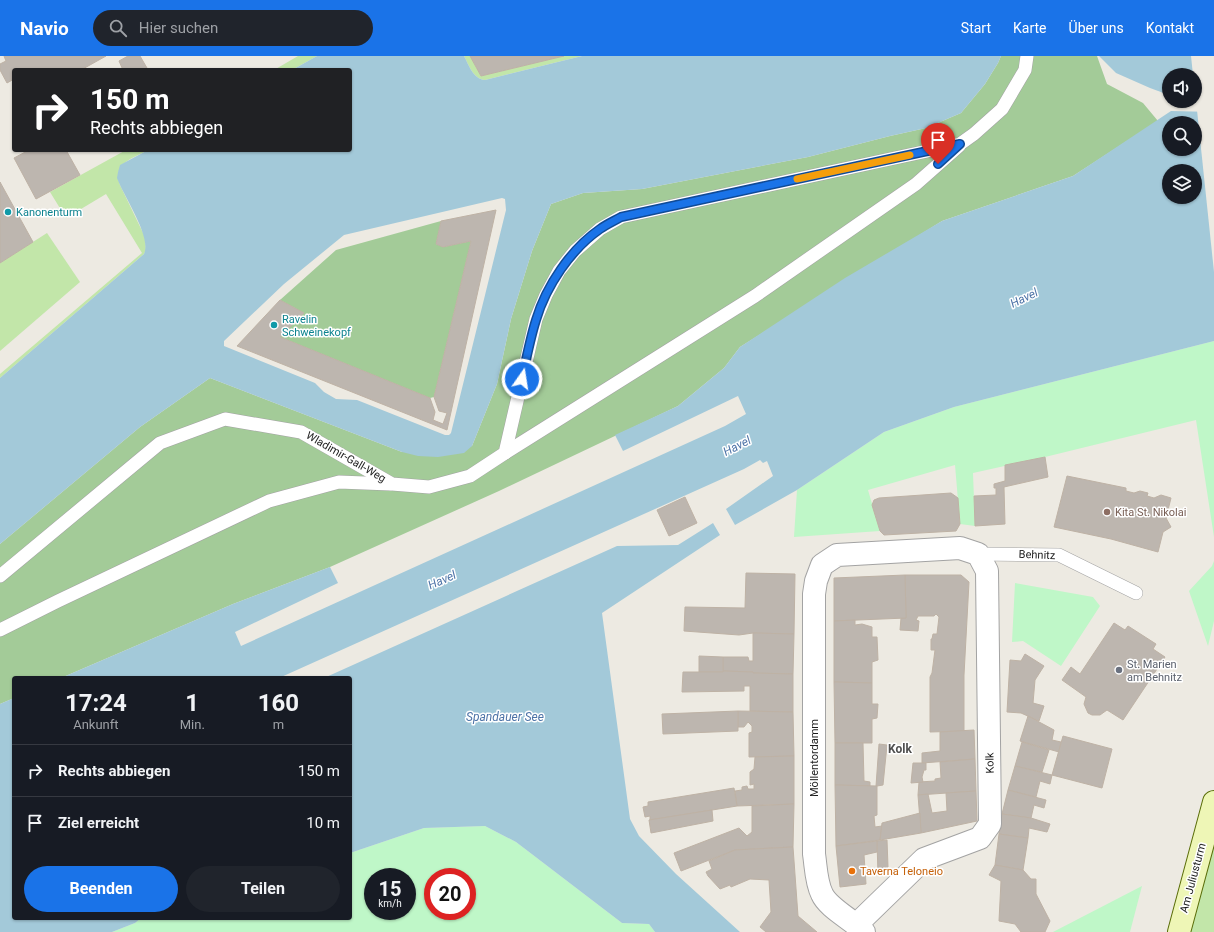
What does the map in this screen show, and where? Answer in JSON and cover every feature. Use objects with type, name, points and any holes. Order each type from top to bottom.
[{"type":"main road","name":"Am Juliusturm","points":[[1179,932],[1214,802]]},
{"type":"street","name":"Behnitz","points":[[822,565],[837,555],[969,551]]},
{"type":"street","name":"Kolk","points":[[860,928],[924,859],[980,838],[990,824],[987,571],[969,551]]},
{"type":"street","name":"Möllentordamm","points":[[822,565],[816,581],[814,594],[814,854],[817,882],[822,895],[830,904],[860,928]]},
{"type":"lane","points":[[505,453],[536,319],[546,295],[560,271],[576,251],[600,229],[621,217],[960,144],[974,134],[1002,108],[1025,70],[1027,56]]},
{"type":"lane","name":"Wladimir-Gall-Weg","points":[[0,576],[160,443],[225,419],[301,432],[392,484],[429,487],[470,476],[755,296],[916,184],[960,144]]},
{"type":"lane","points":[[0,630],[58,601],[269,502],[339,482],[392,484]]},
{"type":"lane","name":"Behnitz","points":[[969,551],[1059,555],[1136,593]]},
{"type":"green space","points":[[298,56],[317,56],[296,68],[277,68]]},
{"type":"green space","points":[[464,56],[470,56],[481,76],[564,56],[582,56],[485,80],[474,74]]},
{"type":"green space","points":[[1001,56],[1097,56],[1107,84],[1143,103],[1158,121],[1073,176],[942,221],[740,347],[724,368],[678,406],[499,491],[330,567],[233,604],[66,676],[12,676],[12,699],[0,704],[0,544],[140,427],[210,378],[402,452],[472,446],[497,384],[511,319],[532,251],[551,204],[583,193],[642,189],[808,157],[926,128],[961,113],[985,84]]},
{"type":"green space","points":[[122,152],[144,152],[130,159],[121,167],[118,178],[145,237],[146,250],[144,254],[0,378],[0,374],[142,253],[106,194],[66,218],[50,192]]},
{"type":"green space","points":[[441,221],[436,244],[443,247],[471,241],[434,397],[430,398],[280,337],[304,313],[280,300],[336,250]]},
{"type":"green space","points":[[47,233],[80,282],[0,351],[0,263]]},
{"type":"green space","points":[[1214,341],[1214,537],[1196,420],[973,473],[975,526],[960,524],[955,465],[868,490],[880,531],[794,537],[797,490],[884,432],[954,407]]},
{"type":"green space","points":[[1214,561],[1214,621],[1208,646],[1189,591],[1212,566]]},
{"type":"green space","points":[[1015,583],[1093,597],[1100,606],[1061,666],[1023,641],[1012,642]]},
{"type":"green space","points":[[485,826],[516,842],[622,923],[649,924],[655,932],[112,932],[135,923],[139,920],[352,920],[352,852],[424,828]]},
{"type":"green space","points":[[1214,842],[1214,932],[1190,932]]},
{"type":"green space","points":[[1142,886],[1130,932],[1053,932]]},
{"type":"water","points":[[317,56],[464,56],[474,74],[485,80],[582,56],[1001,56],[985,84],[961,113],[926,128],[808,157],[642,189],[583,193],[551,204],[532,251],[511,319],[497,384],[472,446],[464,453],[438,457],[418,456],[402,452],[210,378],[140,427],[0,544],[0,378],[144,254],[144,238],[141,227],[117,178],[120,165],[144,152],[352,152],[352,68],[296,68]],"holes":[[[502,198],[505,199],[506,210],[451,433],[449,435],[445,435],[357,400],[336,399],[324,392],[315,383],[224,346],[224,341],[284,284],[344,235]]]},
{"type":"water","points":[[1099,56],[1214,56],[1214,99],[1202,98],[1202,68],[1162,68],[1162,92],[1116,73]]},
{"type":"water","name":"Havel","points":[[1171,111],[1214,112],[1214,341],[954,407],[884,432],[797,490],[735,525],[726,509],[773,476],[767,461],[763,463],[760,460],[744,469],[283,676],[66,676],[233,604],[330,567],[338,583],[235,632],[241,646],[725,426],[746,414],[738,396],[623,451],[615,435],[678,406],[724,368],[740,347],[845,278],[942,221],[1073,176],[1162,117],[1162,156],[1202,156],[1202,116],[1163,116]]},
{"type":"water","name":"Spandauer See","points":[[713,523],[720,535],[602,613],[630,819],[639,836],[676,874],[740,932],[655,932],[649,924],[622,923],[516,842],[485,826],[424,828],[352,852],[352,676],[328,676],[617,546],[678,545]]},
{"type":"water","points":[[12,699],[12,920],[139,920],[135,923],[112,932],[0,932],[0,704]]},
{"type":"pier","points":[[1191,56],[1214,56],[1214,101],[1202,100],[1202,68],[1192,68]]},
{"type":"pier","points":[[1197,110],[1214,110],[1214,272],[1202,156],[1202,116],[1198,116]]},
{"type":"building","points":[[4,56],[106,56],[85,68],[12,68],[12,80],[7,83],[0,70],[0,64],[6,61]]},
{"type":"building","points":[[128,56],[140,56],[147,68],[122,68],[119,61]]},
{"type":"building","points":[[470,56],[564,56],[481,76]]},
{"type":"building","points":[[25,152],[67,152],[80,175],[36,199],[14,158]]},
{"type":"building","name":"Kanonenturm","points":[[0,182],[33,242],[0,263]]},
{"type":"building","name":"Ravelin Schweinekopf","points":[[496,210],[447,430],[237,346],[280,300],[304,313],[280,337],[430,398],[435,412],[433,420],[443,424],[447,413],[439,411],[434,397],[471,241],[443,247],[436,244],[441,221]]},
{"type":"building","points":[[1045,457],[1048,477],[1004,487],[1005,524],[975,526],[974,496],[996,495],[996,488],[994,488],[994,484],[1005,481],[1005,465]]},
{"type":"building","points":[[1067,476],[1126,488],[1126,491],[1134,493],[1140,491],[1148,493],[1147,496],[1154,498],[1161,495],[1171,498],[1166,518],[1171,527],[1163,532],[1158,552],[1111,539],[1054,527]]},
{"type":"building","points":[[951,493],[958,498],[960,524],[956,531],[884,535],[880,531],[872,505],[874,500],[879,498]]},
{"type":"building","points":[[685,497],[697,523],[669,536],[657,510]]},
{"type":"building","points":[[746,573],[795,574],[794,634],[753,633],[739,635],[684,631],[685,607],[745,608]]},
{"type":"building","points":[[905,575],[961,575],[969,582],[964,675],[964,731],[930,732],[930,677],[932,673],[935,650],[931,650],[931,639],[933,634],[937,634],[939,617],[936,614],[934,616],[918,616],[916,620],[919,621],[918,631],[900,630],[901,618],[906,618]]},
{"type":"building","points":[[905,575],[906,618],[834,621],[834,578]]},
{"type":"building","points":[[855,620],[855,625],[862,624],[872,627],[872,637],[877,637],[878,660],[872,662],[872,683],[834,682],[834,621]]},
{"type":"building","name":"St. Marien am Behnitz","points":[[1114,623],[1125,630],[1128,626],[1156,644],[1153,649],[1165,657],[1123,720],[1107,710],[1100,715],[1092,715],[1088,713],[1084,704],[1086,697],[1062,680],[1071,667],[1080,674]]},
{"type":"building","points":[[753,633],[794,634],[793,674],[723,671],[723,657],[748,657],[749,661],[753,661]]},
{"type":"building","points":[[1025,654],[1044,666],[1035,680],[1033,703],[1044,706],[1039,721],[1021,713],[1007,712],[1010,660],[1021,661]]},
{"type":"building","points":[[699,656],[723,657],[723,672],[699,672]]},
{"type":"building","points":[[723,671],[793,674],[793,712],[750,711],[750,686],[744,686],[744,691],[682,692],[683,672]]},
{"type":"building","points":[[834,682],[872,683],[872,704],[878,704],[877,718],[872,719],[872,743],[835,743]]},
{"type":"building","points":[[738,711],[793,712],[794,756],[749,757],[749,733],[752,732],[752,726],[748,722],[744,727],[738,727]]},
{"type":"building","points":[[738,711],[738,731],[663,734],[662,714]]},
{"type":"building","points":[[1028,716],[1054,730],[1052,740],[1061,742],[1059,752],[1020,741]]},
{"type":"building","points":[[974,730],[975,759],[922,763],[922,753],[940,751],[940,732]]},
{"type":"building","points":[[1063,736],[1112,749],[1102,788],[1052,775]]},
{"type":"building","points":[[1022,742],[1049,750],[1042,772],[1015,766]]},
{"type":"building","points":[[835,743],[863,743],[864,781],[870,782],[870,786],[835,785]]},
{"type":"building","points":[[879,744],[887,745],[883,785],[876,786]]},
{"type":"building","points":[[794,756],[794,804],[737,806],[735,791],[742,790],[742,787],[747,786],[748,789],[754,789],[754,784],[750,785],[750,772],[754,769],[755,757]]},
{"type":"building","points":[[975,759],[976,791],[918,795],[919,782],[935,781],[935,779],[941,778],[940,762]]},
{"type":"building","points":[[913,763],[926,763],[926,770],[924,770],[922,777],[923,782],[911,783]]},
{"type":"building","points":[[1015,766],[1052,775],[1050,784],[1040,781],[1036,797],[1008,790]]},
{"type":"building","points":[[835,785],[877,786],[877,815],[874,816],[875,827],[882,826],[880,840],[836,846]]},
{"type":"building","points":[[734,788],[737,806],[650,820],[650,816],[645,817],[643,807],[648,806],[648,802]]},
{"type":"building","points":[[1008,790],[1046,800],[1044,808],[1034,805],[1031,818],[1002,814]]},
{"type":"building","points":[[976,791],[977,821],[921,833],[918,795],[928,794],[932,813],[947,811],[946,793]]},
{"type":"building","points":[[794,804],[793,847],[735,850],[681,871],[674,853],[739,828],[747,836],[752,832],[752,806]]},
{"type":"building","points":[[712,810],[713,821],[651,833],[649,820]]},
{"type":"building","points":[[920,813],[921,833],[880,840],[882,823]]},
{"type":"building","points":[[1002,814],[1031,818],[1050,824],[1047,832],[1029,828],[1028,838],[999,834]]},
{"type":"building","points":[[999,834],[1028,838],[1023,870],[995,865]]},
{"type":"building","points":[[887,840],[888,867],[878,875],[877,841]]},
{"type":"building","points":[[877,841],[877,852],[864,855],[866,884],[840,887],[836,846]]},
{"type":"building","points":[[793,847],[798,916],[817,932],[766,932],[760,927],[771,912],[769,880],[750,879],[731,887],[730,885],[720,889],[706,872],[712,869],[709,861],[735,850]]},
{"type":"building","points":[[995,865],[1023,870],[1031,879],[1036,879],[1036,894],[1050,921],[1045,932],[1021,932],[1015,924],[999,921],[1001,881],[989,875]]},
{"type":"slow traffic","points":[[797,179],[910,155]]},
{"type":"place","name":"Kanonenturm","points":[[8,212]]},
{"type":"place","name":"Ravelin Schweinekopf","points":[[274,325]]},
{"type":"place","name":"Kita St. Nikolai","points":[[1107,512]]},
{"type":"place","name":"St. Marien am Behnitz","points":[[1119,670]]},
{"type":"place","name":"Taverna Teloneio","points":[[852,871]]},
{"type":"district","name":"Kolk","points":[[900,749]]},
{"type":"route","points":[[522,379],[536,319],[546,295],[560,271],[576,251],[600,229],[621,217],[960,144],[938,164]]}]
